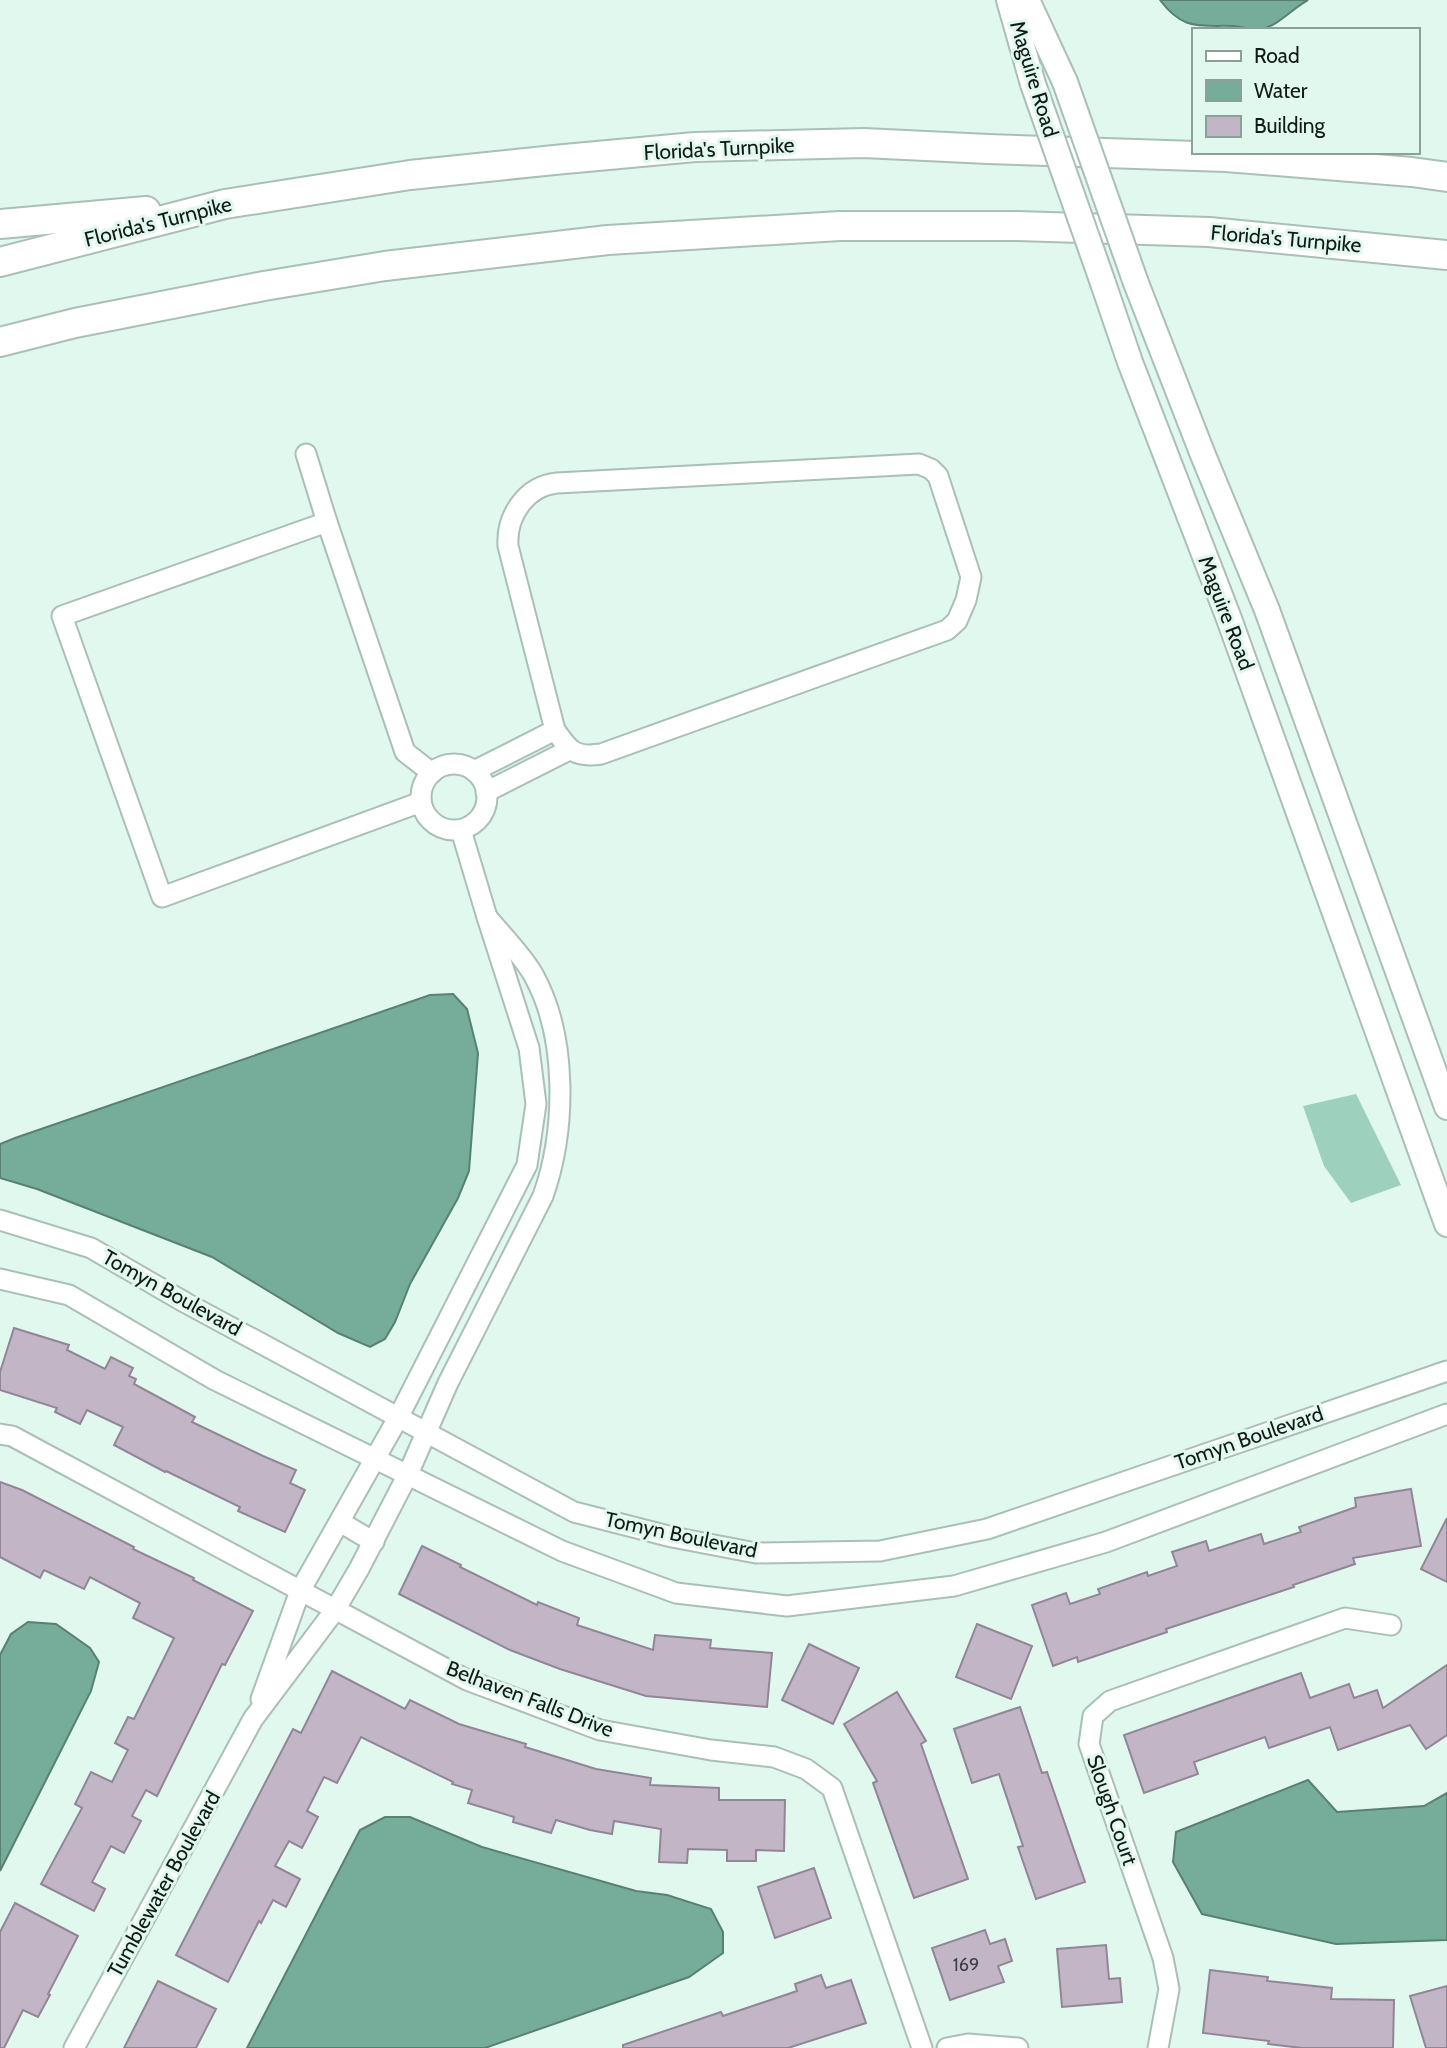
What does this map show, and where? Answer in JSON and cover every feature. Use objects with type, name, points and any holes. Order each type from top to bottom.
[{"type":"highway","name":"Florida's Turnpike","points":[[0,262],[225,204],[410,175],[695,147],[864,143],[1226,158],[1447,177]]},
{"type":"highway","points":[[0,223],[225,204]]},
{"type":"highway","name":"Florida's Turnpike","points":[[0,342],[88,321],[264,286],[372,268],[608,240],[840,226],[1017,226],[1209,232],[1447,255]]},
{"type":"main road","name":"Maguire Road","points":[[1009,0],[1033,84],[1130,362],[1228,616],[1447,1224]]},
{"type":"main road","name":"Maguire Road","points":[[1027,0],[1065,82],[1136,283],[1267,610],[1447,1107]]},
{"type":"street","points":[[306,454],[405,752],[432,773]]},
{"type":"street","points":[[919,464],[931,468],[938,476],[971,577],[966,600],[957,621],[947,630],[601,754],[585,757],[569,750],[555,730],[507,531],[516,510],[534,491],[545,484],[557,483],[919,464]]},
{"type":"street","points":[[327,522],[62,616],[162,897],[421,802]]},
{"type":"street","points":[[474,771],[555,730]]},
{"type":"street","points":[[486,792],[569,750]]},
{"type":"street","points":[[451,765],[462,765],[474,771],[480,777],[486,792],[485,808],[480,818],[461,830],[450,830],[430,821],[421,802],[421,791],[432,773],[451,765]]},
{"type":"street","name":"Tumblewater Boulevard","points":[[253,1719],[300,1591],[398,1418],[527,1165],[536,1104],[529,1048],[461,830]]},
{"type":"street","name":"Tumblewater Boulevard","points":[[74,2048],[253,1719],[335,1609],[374,1542],[551,1173],[559,1110],[555,1034],[546,1001],[533,974],[487,917]]},
{"type":"street","points":[[527,1165],[551,1173]]},
{"type":"street","name":"Tomyn Boulevard","points":[[0,1220],[91,1248],[186,1303],[574,1512],[672,1537],[756,1553],[880,1551],[988,1529],[1447,1371]]},
{"type":"street","points":[[0,1279],[69,1296],[215,1380],[562,1552],[676,1593],[787,1606],[967,1583],[1106,1542],[1447,1414]]},
{"type":"street","name":"Belhaven Falls Drive","points":[[0,1434],[12,1436],[467,1680],[600,1730],[711,1750],[774,1757],[806,1769],[832,1788],[922,2048]]},
{"type":"street","points":[[340,1522],[374,1542]]},
{"type":"street","name":"Slough Court","points":[[1158,2048],[1169,1989],[1163,1958],[1090,1744],[1093,1716],[1110,1701],[1345,1618],[1391,1625]]},
{"type":"street","points":[[947,2048],[968,2045],[1017,2048]]},
{"type":"shaded area","points":[[1356,1094],[1401,1185],[1351,1203],[1324,1166],[1303,1106]]},
{"type":"water","points":[[1160,0],[1308,0],[1273,25],[1262,28],[1201,26],[1184,22]]},
{"type":"water","points":[[453,994],[467,1009],[478,1053],[469,1171],[458,1198],[410,1284],[395,1322],[385,1339],[370,1347],[338,1333],[212,1257],[37,1189],[0,1178],[0,1144],[430,995]]},
{"type":"water","points":[[28,1622],[56,1624],[90,1648],[99,1662],[91,1691],[0,1871],[0,1655],[11,1634]]},
{"type":"water","points":[[1308,1780],[1337,1812],[1424,1806],[1447,1793],[1447,1940],[1336,1944],[1202,1914],[1173,1862],[1176,1832]]},
{"type":"water","points":[[385,1817],[410,1817],[482,1847],[636,1891],[667,1895],[711,1909],[723,1932],[723,1953],[689,1977],[485,2048],[247,2048],[360,1830]]},
{"type":"building","points":[[14,1328],[69,1345],[67,1350],[105,1369],[111,1357],[133,1368],[129,1376],[136,1379],[134,1384],[195,1417],[192,1422],[296,1470],[290,1483],[305,1490],[285,1532],[238,1511],[240,1507],[114,1445],[123,1427],[87,1410],[80,1424],[55,1412],[57,1408],[0,1390],[0,1372]]},
{"type":"building","points":[[0,1482],[22,1490],[134,1547],[133,1549],[194,1578],[193,1580],[253,1611],[225,1665],[222,1664],[157,1796],[146,1790],[132,1816],[141,1821],[124,1853],[111,1846],[92,1882],[105,1889],[94,1911],[41,1884],[82,1808],[75,1804],[91,1772],[112,1782],[128,1750],[115,1743],[128,1717],[134,1719],[174,1638],[133,1618],[140,1603],[90,1577],[84,1589],[44,1570],[40,1578],[0,1557]]},
{"type":"building","points":[[1411,1489],[1421,1546],[1353,1558],[1355,1564],[1293,1585],[1294,1587],[1166,1629],[1167,1632],[1078,1662],[1077,1657],[1053,1666],[1032,1605],[1066,1593],[1070,1604],[1100,1594],[1098,1589],[1147,1572],[1148,1576],[1177,1566],[1172,1552],[1206,1541],[1209,1551],[1261,1534],[1264,1544],[1301,1532],[1299,1527],[1356,1507],[1355,1498]]},
{"type":"building","points":[[1447,1518],[1447,1582],[1421,1569]]},
{"type":"building","points":[[422,1546],[537,1605],[538,1602],[579,1618],[577,1625],[653,1650],[655,1635],[711,1640],[710,1648],[772,1653],[767,1707],[646,1696],[510,1650],[399,1594]]},
{"type":"building","points":[[977,1624],[1032,1646],[1011,1699],[956,1677]]},
{"type":"building","points":[[809,1644],[859,1668],[833,1724],[782,1700]]},
{"type":"building","points":[[1447,1665],[1447,1735],[1426,1749],[1410,1725],[1338,1750],[1330,1727],[1269,1748],[1265,1737],[1194,1762],[1198,1774],[1144,1793],[1124,1735],[1301,1673],[1310,1698],[1349,1684],[1354,1698],[1377,1690],[1383,1708]]},
{"type":"building","points":[[332,1671],[405,1709],[410,1700],[459,1724],[526,1744],[525,1747],[596,1769],[651,1778],[650,1785],[719,1788],[719,1800],[785,1800],[784,1851],[756,1850],[756,1861],[727,1861],[727,1850],[688,1849],[687,1863],[659,1862],[661,1829],[614,1821],[612,1834],[556,1820],[551,1833],[513,1822],[514,1817],[468,1803],[472,1790],[452,1784],[453,1782],[361,1737],[337,1783],[324,1777],[307,1811],[318,1817],[302,1848],[289,1841],[275,1866],[300,1879],[286,1907],[273,1900],[261,1923],[259,1921],[228,1982],[176,1955],[293,1729],[301,1733]]},
{"type":"building","points":[[897,1692],[926,1741],[921,1744],[968,1879],[914,1898],[873,1783],[877,1781],[844,1724]]},
{"type":"building","points":[[1020,1707],[1042,1773],[1047,1772],[1085,1882],[1036,1899],[1018,1847],[1023,1846],[999,1774],[972,1783],[954,1729]]},
{"type":"building","points":[[814,1868],[831,1918],[775,1938],[758,1887]]},
{"type":"building","points":[[15,1903],[78,1936],[38,2017],[23,2010],[4,2048],[0,2048],[0,1932]]},
{"type":"building","points":[[985,1930],[990,1944],[1005,1939],[1012,1961],[998,1966],[1004,1982],[950,2000],[932,1948]]},
{"type":"building","points":[[1106,1945],[1109,1979],[1120,1978],[1122,2002],[1062,2007],[1057,1949]]},
{"type":"building","points":[[1210,1970],[1268,1977],[1267,1981],[1332,1988],[1331,1999],[1394,2000],[1393,2048],[1302,2048],[1203,2033]]},
{"type":"building","points":[[821,1975],[826,1988],[851,1980],[866,2023],[788,2048],[623,2048],[623,2045],[721,2012],[723,2016],[797,1991],[795,1984]]},
{"type":"building","points":[[158,1981],[216,2009],[196,2048],[124,2048]]},
{"type":"building","points":[[1447,1986],[1447,2048],[1426,2048],[1410,1996]]}]
